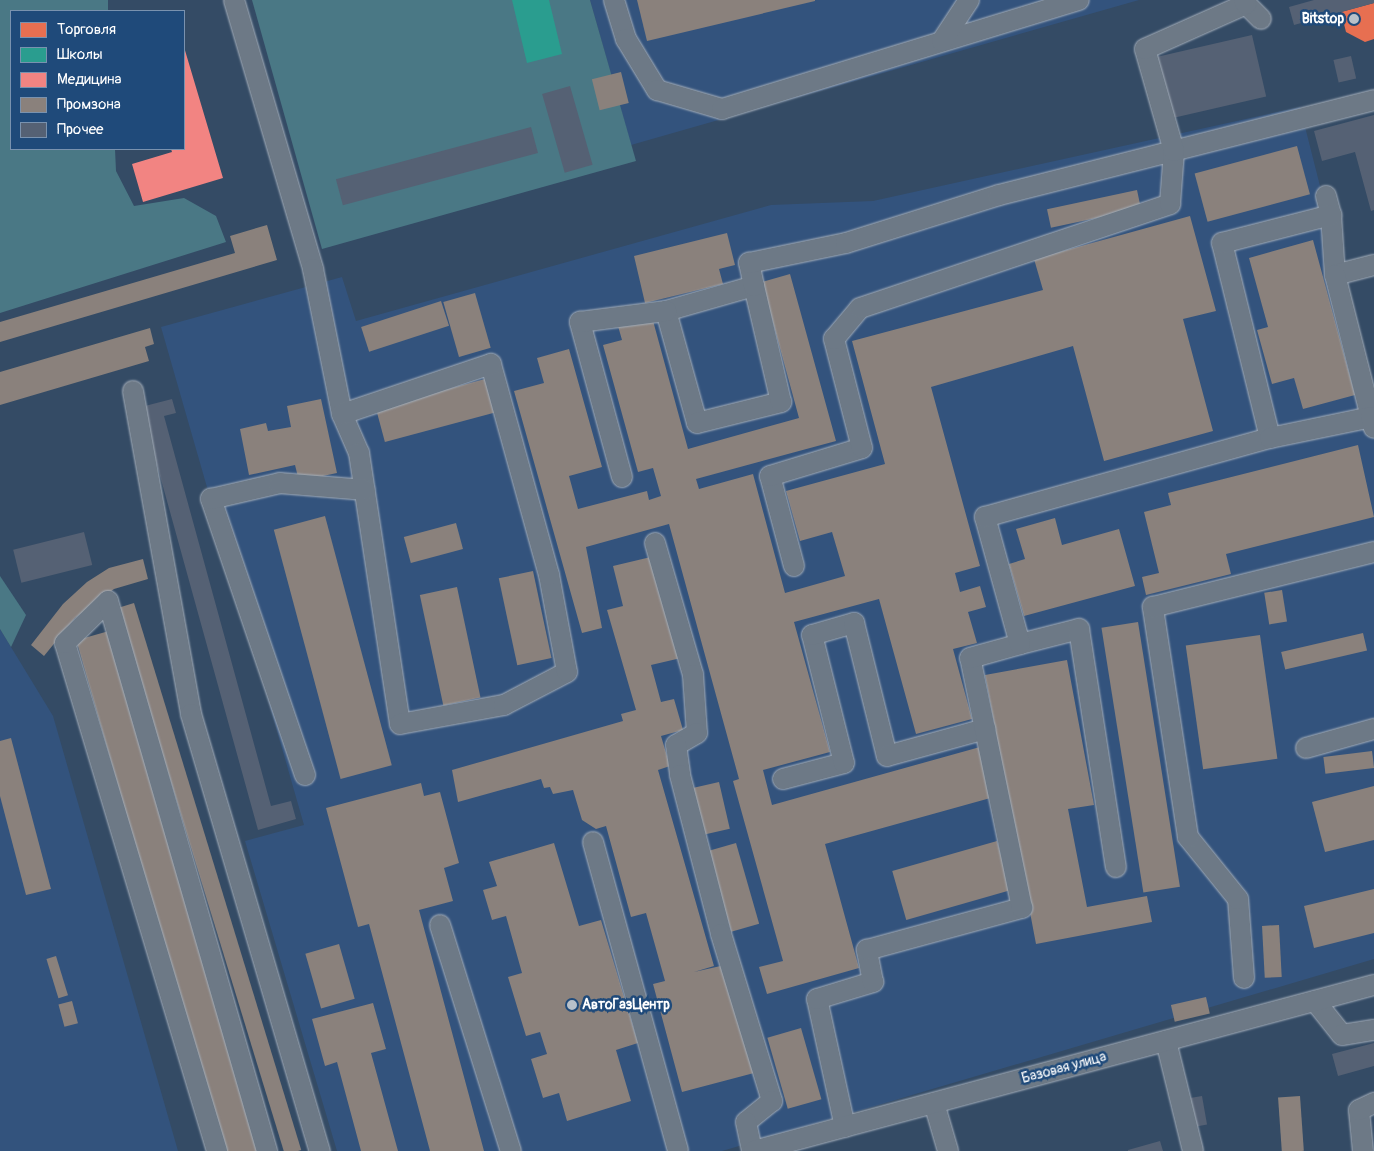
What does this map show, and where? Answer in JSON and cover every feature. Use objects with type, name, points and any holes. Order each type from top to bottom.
[{"type":"street","points":[[234,0],[312,268],[342,414],[359,453],[400,724],[504,705],[567,672],[549,575],[491,364],[342,414]]},
{"type":"street","points":[[614,0],[626,39],[657,90],[722,110],[1079,0]]},
{"type":"street","points":[[942,41],[969,0]]},
{"type":"street","points":[[794,566],[770,476],[862,448],[834,339],[860,308],[1170,204],[1174,151],[1145,49],[1245,2],[1261,19]]},
{"type":"street","points":[[666,311],[697,423],[781,402],[749,264],[846,243],[999,194],[1374,100]]},
{"type":"street","points":[[1020,644],[985,517],[1270,438],[1373,423],[1335,275],[1329,205],[1222,243],[1270,438]]},
{"type":"street","points":[[1335,275],[1374,265]]},
{"type":"street","points":[[622,477],[580,322],[666,311],[754,286]]},
{"type":"street","points":[[133,391],[190,714],[320,1151]]},
{"type":"street","points":[[305,774],[211,500],[280,483],[365,490]]},
{"type":"street","points":[[655,543],[693,675],[697,733],[676,745],[680,775],[722,934],[772,1101],[746,1122],[753,1151]]},
{"type":"street","points":[[1244,978],[1238,899],[1188,837],[1153,607],[1374,552]]},
{"type":"street","points":[[217,1151],[65,643],[108,601],[268,1151]]},
{"type":"street","points":[[783,779],[844,763],[812,635],[854,623],[887,756],[985,729]]},
{"type":"street","points":[[845,1127],[817,999],[873,982],[867,950],[1022,908],[970,658],[1079,629],[1116,867]]},
{"type":"street","points":[[1306,748],[1374,730]]},
{"type":"street","points":[[593,842],[678,1151]]},
{"type":"street","points":[[440,925],[511,1151]]},
{"type":"street","name":"Базовая улица","points":[[753,1151],[1374,985]]},
{"type":"street","points":[[1316,1001],[1342,1035],[1374,1030]]},
{"type":"street","points":[[1166,1041],[1193,1151]]},
{"type":"street","points":[[934,1103],[948,1151]]},
{"type":"street","points":[[1363,1151],[1359,1110],[1374,1103]]},
{"type":"shaded area","points":[[590,0],[1139,0],[631,145]]},
{"type":"shaded area","points":[[1300,107],[1374,399],[1374,959],[722,1151],[337,1151],[245,841],[304,825],[161,327],[342,277],[356,321],[771,205],[873,201]]},
{"type":"shaded area","points":[[0,629],[53,716],[178,1151],[0,1151]]},
{"type":"green space","points":[[0,0],[108,0],[108,10],[10,10],[10,150],[115,150],[116,171],[134,206],[184,198],[216,216],[226,242],[0,313]]},
{"type":"green space","points":[[252,0],[590,0],[636,161],[322,249]]},
{"type":"green space","points":[[0,576],[26,615],[11,647],[0,629]]},
{"type":"building: Торговля","points":[[1374,3],[1374,39],[1365,42],[1346,32],[1341,12]]},
{"type":"building: Школы","points":[[512,0],[549,0],[562,54],[527,63]]},
{"type":"building: Медицина","points":[[185,50],[223,178],[143,202],[132,164],[172,152],[171,150],[185,150]]},
{"type":"building: Промзона","points":[[637,0],[815,0],[815,1],[647,41]]},
{"type":"building: Промзона","points":[[621,72],[629,103],[600,110],[592,79]]},
{"type":"building: Промзона","points":[[1297,146],[1310,194],[1208,222],[1195,173]]},
{"type":"building: Промзона","points":[[1137,190],[1141,209],[1051,228],[1047,209]]},
{"type":"building: Промзона","points":[[1190,216],[1216,311],[1183,319],[1213,431],[1104,461],[1073,346],[931,387],[980,566],[955,573],[960,592],[980,586],[986,607],[968,612],[977,643],[953,649],[972,719],[916,734],[879,599],[794,622],[830,752],[763,770],[772,805],[980,747],[994,797],[825,844],[859,968],[767,994],[759,967],[783,961],[733,781],[739,779],[669,524],[586,547],[602,628],[582,633],[514,391],[544,383],[537,358],[569,349],[602,467],[569,476],[578,509],[647,491],[649,500],[661,496],[653,468],[638,472],[603,345],[622,340],[618,326],[652,317],[688,449],[799,418],[762,282],[790,274],[836,441],[696,479],[699,489],[753,474],[785,593],[845,576],[832,532],[800,541],[786,491],[885,464],[852,341],[1043,290],[1034,259]]},
{"type":"building: Промзона","points":[[267,225],[277,260],[0,342],[0,322],[235,253],[230,236]]},
{"type":"building: Промзона","points":[[727,233],[735,265],[719,269],[723,284],[645,303],[634,256]]},
{"type":"building: Промзона","points":[[1313,240],[1355,395],[1303,409],[1294,378],[1272,384],[1257,330],[1268,327],[1249,258]]},
{"type":"building: Промзона","points":[[475,293],[491,348],[459,357],[443,302]]},
{"type":"building: Промзона","points":[[441,301],[449,326],[369,352],[361,327]]},
{"type":"building: Промзона","points":[[150,328],[154,344],[145,347],[149,361],[0,405],[0,372]]},
{"type":"building: Промзона","points":[[485,379],[494,413],[385,442],[376,408]]},
{"type":"building: Промзона","points":[[321,399],[337,473],[299,481],[295,465],[249,475],[240,429],[266,423],[268,431],[291,427],[287,406]]},
{"type":"building: Промзона","points":[[1358,445],[1374,517],[1226,554],[1231,574],[1146,595],[1142,577],[1159,573],[1144,512],[1171,505],[1168,493]]},
{"type":"building: Промзона","points":[[325,516],[392,765],[341,779],[274,530]]},
{"type":"building: Промзона","points":[[1055,518],[1062,545],[1119,529],[1135,586],[1024,616],[1009,564],[1025,559],[1016,529]]},
{"type":"building: Промзона","points":[[456,523],[463,549],[411,563],[404,537]]},
{"type":"building: Промзона","points":[[655,556],[681,658],[651,665],[661,702],[674,699],[683,730],[661,736],[670,766],[658,770],[714,966],[694,972],[725,965],[754,1073],[682,1092],[653,984],[665,981],[646,913],[631,917],[606,826],[596,829],[582,820],[573,790],[553,794],[550,787],[544,788],[541,779],[458,802],[452,770],[623,721],[621,714],[636,710],[607,610],[623,606],[613,566]]},
{"type":"building: Промзона","points":[[143,559],[148,579],[114,589],[75,618],[44,656],[31,645],[63,604],[87,582],[109,568]]},
{"type":"building: Промзона","points":[[533,571],[552,658],[517,665],[499,578]]},
{"type":"building: Промзона","points":[[457,587],[480,698],[443,705],[420,595]]},
{"type":"building: Промзона","points":[[1282,590],[1287,622],[1269,624],[1264,593]]},
{"type":"building: Промзона","points":[[134,603],[301,1150],[284,1151],[118,608]]},
{"type":"building: Промзона","points":[[1138,622],[1180,887],[1143,892],[1101,628]]},
{"type":"building: Промзона","points":[[109,631],[258,1151],[223,1151],[76,640]]},
{"type":"building: Промзона","points":[[1363,633],[1367,651],[1285,669],[1281,652]]},
{"type":"building: Промзона","points":[[1260,635],[1277,759],[1203,769],[1186,645]]},
{"type":"building: Промзона","points":[[1067,660],[1094,805],[1068,809],[1087,907],[1147,896],[1152,922],[1036,944],[985,675]]},
{"type":"building: Промзона","points":[[11,738],[51,889],[26,895],[0,796],[0,741]]},
{"type":"building: Промзона","points":[[1372,751],[1374,768],[1325,774],[1323,757]]},
{"type":"building: Промзона","points":[[719,782],[730,829],[703,835],[693,788]]},
{"type":"building: Промзона","points":[[421,783],[424,796],[440,792],[459,863],[444,868],[453,901],[419,910],[484,1151],[430,1151],[369,924],[358,927],[326,808]]},
{"type":"building: Промзона","points":[[1374,786],[1374,840],[1325,852],[1312,802]]},
{"type":"building: Промзона","points":[[997,841],[1011,890],[906,920],[892,871]]},
{"type":"building: Промзона","name":"АвтоГазЦентр","points":[[554,843],[579,926],[601,920],[638,1043],[616,1050],[631,1101],[567,1121],[559,1093],[543,1098],[531,1059],[547,1054],[540,1032],[526,1036],[508,977],[522,973],[506,916],[492,920],[483,890],[497,886],[489,862]]},
{"type":"building: Промзона","points":[[736,843],[759,924],[731,932],[708,851]]},
{"type":"building: Промзона","points":[[1374,889],[1374,933],[1314,948],[1304,906]]},
{"type":"building: Промзона","points":[[1279,925],[1282,977],[1265,978],[1262,926]]},
{"type":"building: Промзона","points":[[339,944],[355,999],[321,1008],[305,954]]},
{"type":"building: Промзона","points":[[56,956],[68,995],[58,998],[46,959]]},
{"type":"building: Промзона","points":[[1206,997],[1210,1014],[1175,1022],[1171,1005]]},
{"type":"building: Промзона","points":[[72,1001],[78,1023],[64,1027],[58,1005]]},
{"type":"building: Промзона","points":[[373,1003],[386,1049],[371,1053],[398,1151],[361,1151],[337,1062],[325,1066],[312,1019]]},
{"type":"building: Промзона","points":[[801,1028],[821,1099],[788,1109],[767,1038]]},
{"type":"building: Промзона","points":[[1300,1096],[1304,1151],[1282,1151],[1278,1098]]},
{"type":"building: Прочее","points":[[1314,0],[1374,0],[1374,3],[1294,25],[1289,7]]},
{"type":"building: Прочее","points":[[1252,35],[1266,96],[1171,118],[1157,57]]},
{"type":"building: Прочее","points":[[1351,56],[1356,78],[1339,82],[1333,60]]},
{"type":"building: Прочее","points":[[570,86],[593,165],[565,173],[542,94]]},
{"type":"building: Прочее","points":[[1374,115],[1374,210],[1371,211],[1355,152],[1322,161],[1314,131]]},
{"type":"building: Прочее","points":[[531,127],[538,153],[343,205],[336,179]]},
{"type":"building: Прочее","points":[[172,399],[176,413],[164,416],[271,806],[291,801],[296,819],[258,830],[141,407]]},
{"type":"building: Прочее","points":[[84,532],[92,565],[21,583],[13,550]]},
{"type":"building: Прочее","points":[[1374,1043],[1374,1066],[1338,1076],[1332,1054]]},
{"type":"building: Прочее","points":[[1202,1096],[1207,1125],[1195,1127],[1190,1098]]},
{"type":"building: Прочее","points":[[1160,1141],[1163,1151],[1128,1151],[1128,1150]]},
{"type":"place","name":"Bitstop","points":[[1354,19]]},
{"type":"place","name":"АвтоГазЦентр","points":[[572,1005]]}]
